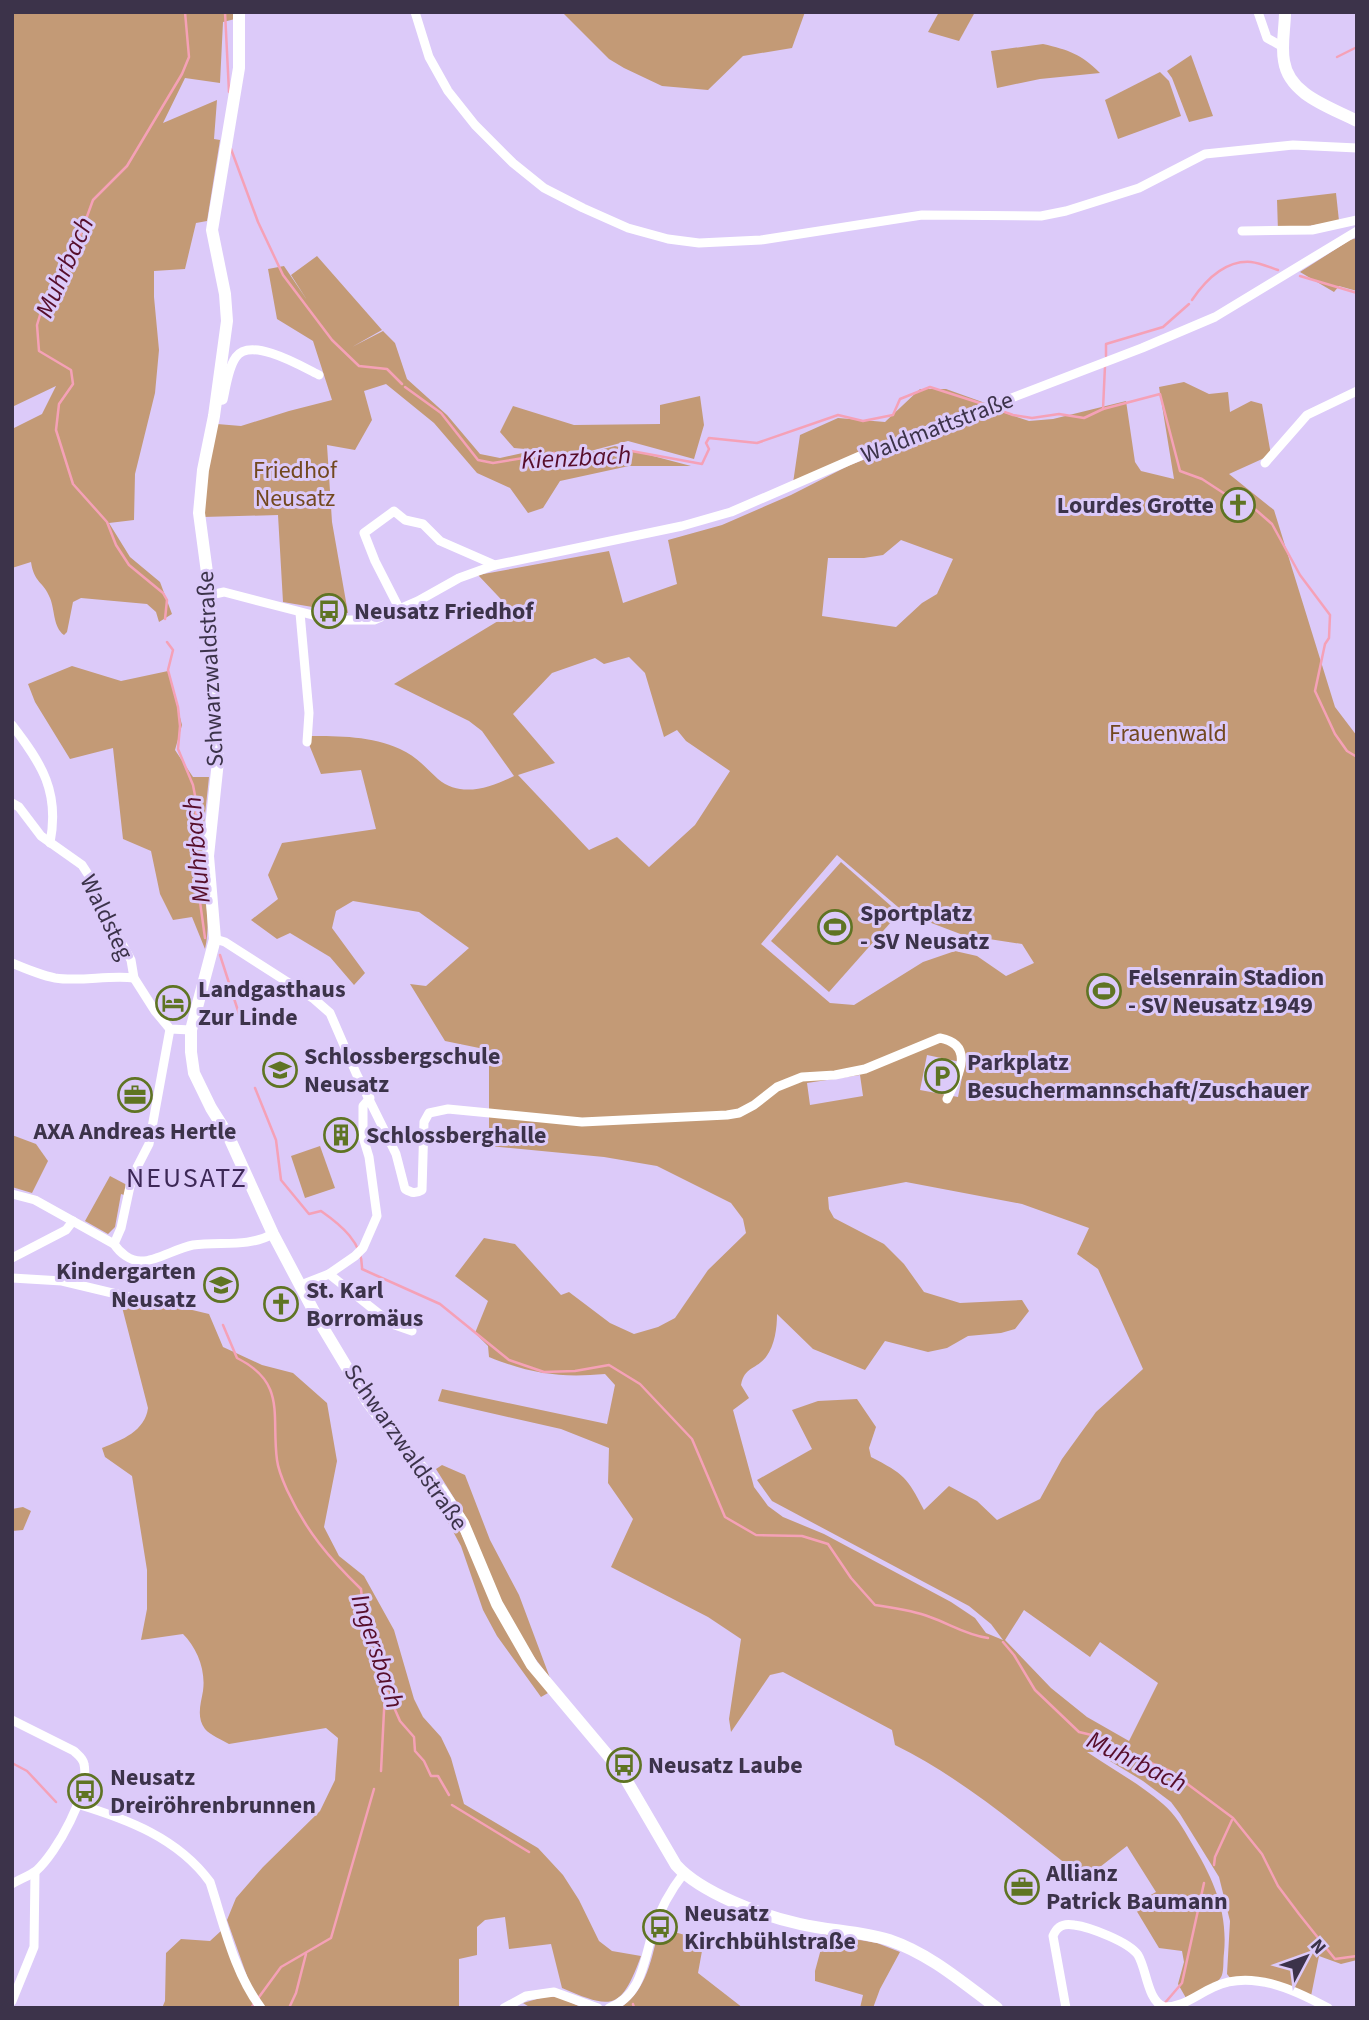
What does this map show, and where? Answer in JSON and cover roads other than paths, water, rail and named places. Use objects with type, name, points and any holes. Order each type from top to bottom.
[{"type":"main road","name":"Schwarzwaldstraße","points":[[239,12],[239,68],[212,230],[225,294],[227,321],[203,470],[199,513],[210,595],[211,677],[218,761],[208,856],[215,939],[191,1030],[191,1052],[196,1079],[229,1135],[273,1234],[319,1321],[367,1401],[442,1491],[463,1523],[497,1604],[532,1665],[621,1771],[670,1856],[684,1873],[746,1907],[799,1924],[876,1936],[915,1951],[943,1967],[997,2008]]},
{"type":"main road","points":[[1285,12],[1284,62],[1294,84],[1319,102],[1357,121]]},
{"type":"street","points":[[415,12],[429,57],[448,91],[475,125],[513,163],[544,188],[583,208],[628,228],[668,239],[699,243],[761,240],[922,215],[1041,216],[1139,188],[1205,154],[1293,145],[1357,148]]},
{"type":"street","points":[[1258,12],[1267,38],[1283,47]]},
{"type":"street","points":[[1242,231],[1312,230],[1357,220]]},
{"type":"street","name":"Waldmattstraße","points":[[210,595],[224,592],[332,620],[374,621],[459,579],[495,565],[682,526],[731,512],[860,456],[1142,348],[1215,317],[1357,231]]},
{"type":"street","name":"Schwarzwaldstraße","points":[[216,401],[223,400],[230,370],[237,355],[244,351],[271,352],[319,376]]},
{"type":"street","points":[[1265,463],[1307,415],[1357,391]]},
{"type":"street","points":[[400,610],[364,533],[394,511],[405,520],[423,524],[440,541],[495,565]]},
{"type":"street","points":[[300,613],[309,713],[307,742]]},
{"type":"street","points":[[12,725],[38,759],[48,779],[54,825],[50,843]]},
{"type":"street","name":"Waldsteg","points":[[12,803],[19,807],[41,836],[82,865],[131,960],[134,978],[170,1029]]},
{"type":"street","points":[[215,939],[225,942],[325,1007],[336,1022],[356,1073],[396,1153],[405,1189],[416,1193],[422,1190],[423,1184],[424,1122],[429,1113],[448,1109],[582,1122],[727,1115],[739,1113],[778,1087],[802,1077],[835,1075],[864,1069],[940,1038],[951,1040],[959,1047],[962,1056],[947,1100]]},
{"type":"street","points":[[12,963],[57,979],[134,978]]},
{"type":"street","points":[[114,1244],[121,1228],[132,1177],[149,1144],[170,1029],[191,1030]]},
{"type":"street","points":[[301,1285],[329,1274],[355,1256],[363,1248],[377,1216],[369,1157],[363,1137],[363,1106],[370,1098]]},
{"type":"street","points":[[12,1194],[36,1200],[114,1244],[124,1255],[135,1261],[150,1261],[164,1253],[194,1245],[241,1244],[273,1234]]},
{"type":"street","points":[[12,1258],[66,1230],[73,1222]]},
{"type":"street","points":[[329,1274],[392,1324],[412,1331]]},
{"type":"street","points":[[12,1278],[62,1281],[129,1297]]},
{"type":"street","points":[[12,1720],[75,1751],[82,1758],[84,1774],[77,1804],[58,1844],[34,1872],[12,1884]]},
{"type":"street","points":[[77,1804],[104,1812],[156,1834],[201,1870],[210,1882],[239,1970],[261,2008]]},
{"type":"street","points":[[12,2001],[34,1947],[34,1872]]},
{"type":"street","points":[[609,2008],[625,1999],[637,1983],[666,1898],[684,1873]]},
{"type":"street","points":[[1066,2008],[1053,1936],[1058,1928],[1066,1924],[1078,1926],[1132,1948],[1139,1958],[1157,2003],[1164,2007],[1187,2003],[1224,1983],[1265,1981],[1328,2008]]},
{"type":"street","points":[[504,2008],[526,1996],[554,1992],[598,2008]]},
{"type":"waterway","name":"Muhrbach","points":[[165,619],[167,600],[163,593],[129,565],[116,545],[107,522],[73,484],[56,430],[59,404],[73,384],[71,370],[39,351],[37,325],[43,305],[65,277],[93,200],[127,166],[182,74],[189,57],[185,12]]},
{"type":"waterway","name":"Kienzbach","points":[[225,12],[229,92]]},
{"type":"waterway","points":[[1337,57],[1357,47]]},
{"type":"waterway","name":"Kienzbach","points":[[231,149],[258,222],[283,275],[332,340],[359,366],[387,369],[402,384]]},
{"type":"waterway","name":"Kienzbach","points":[[1192,300],[1209,279],[1232,264],[1251,262],[1278,270]]},
{"type":"waterway","name":"Kienzbach","points":[[1300,276],[1357,293]]},
{"type":"waterway","name":"Kienzbach","points":[[1106,356],[1106,344],[1163,327],[1189,304]]},
{"type":"waterway","name":"Kienzbach","points":[[994,408],[1032,418],[1059,414],[1084,418],[1103,409],[1105,366]]},
{"type":"waterway","name":"Kienzbach","points":[[405,387],[441,413],[478,460],[493,463],[554,453],[589,460],[617,450],[626,450],[702,464],[709,449],[706,443],[709,438],[757,443],[838,415],[863,421],[893,415],[900,399],[930,387],[986,405]]},
{"type":"waterway","points":[[1103,409],[1160,394],[1180,471],[1202,479],[1225,494],[1248,503],[1272,524],[1300,575],[1330,615],[1329,638],[1325,644],[1315,691],[1335,734],[1347,751],[1357,757]]},
{"type":"waterway","name":"Muhrbach","points":[[167,642],[173,650],[168,670],[178,707],[178,749],[193,785],[197,806],[192,844],[205,938]]},
{"type":"waterway","name":"Muhrbach","points":[[220,955],[240,1017]]},
{"type":"waterway","name":"Muhrbach","points":[[255,1088],[276,1140],[281,1180],[309,1214],[321,1211],[349,1236],[359,1251],[362,1269],[440,1304],[509,1360],[544,1372],[575,1371],[609,1365],[640,1384],[692,1439],[725,1517],[756,1535],[802,1536],[828,1544],[851,1578],[875,1605],[916,1613],[988,1638]]},
{"type":"waterway","name":"Ingersbach","points":[[223,1325],[237,1358],[264,1378],[270,1389],[274,1402],[278,1464],[287,1490],[319,1543],[361,1589],[364,1617],[377,1651],[385,1687],[400,1721],[414,1737],[415,1751],[424,1761],[431,1776],[438,1776],[449,1795]]},
{"type":"waterway","name":"Muhrbach","points":[[1003,1642],[1035,1690],[1079,1732],[1100,1737],[1115,1748],[1170,1771],[1233,1818],[1262,1854],[1278,1886],[1335,1959],[1357,1956]]},
{"type":"waterway","points":[[381,1771],[385,1691]]},
{"type":"waterway","points":[[12,1763],[27,1771],[56,1802]]},
{"type":"waterway","points":[[251,2008],[281,1967],[331,1938],[374,1789]]},
{"type":"waterway","name":"Ingersbach","points":[[452,1805],[529,1852]]},
{"type":"waterway","points":[[1214,1865],[1232,1820]]},
{"type":"waterway","points":[[1164,2004],[1182,1983],[1204,1883]]},
{"type":"waterway","points":[[289,2008],[296,1993],[306,1954]]},
{"type":"waterway","name":"Ingersbach","points":[[633,2004],[634,2008]]},
{"type":"place","name":"Lourdes Grotte","points":[[1238,505]]},
{"type":"place","name":"Neusatz Friedhof","points":[[329,611]]},
{"type":"place","name":"Sportplatz - SV Neusatz","points":[[835,927]]},
{"type":"place","name":"Felsenrain Stadion - SV Neusatz 1949","points":[[1104,991]]},
{"type":"place","name":"Landgasthaus Zur Linde","points":[[173,1003]]},
{"type":"place","name":"Schlossbergschule Neusatz","points":[[280,1070]]},
{"type":"place","name":"Parkplatz Besuchermannschaft/Zuschauer","points":[[942,1076]]},
{"type":"place","name":"AXA Andreas Hertle","points":[[135,1095]]},
{"type":"place","name":"Schlossberghalle","points":[[341,1135]]},
{"type":"place","name":"Kindergarten Neusatz","points":[[221,1285]]},
{"type":"place","name":"St. Karl Borromäus","points":[[281,1304]]},
{"type":"place","name":"Neusatz Laube","points":[[624,1765]]},
{"type":"place","name":"Neusatz Dreiröhrenbrunnen","points":[[85,1791]]},
{"type":"place","name":"Allianz Patrick Baumann","points":[[1022,1887]]},
{"type":"place","name":"Neusatz Kirchbühlstraße","points":[[660,1927]]},
{"type":"district","name":"NEUSATZ","points":[[187,1177]]},
{"type":"park label","name":"Friedhof Neusatz","points":[[295,484]]},
{"type":"park label","name":"Frauenwald","points":[[1168,733]]}]
